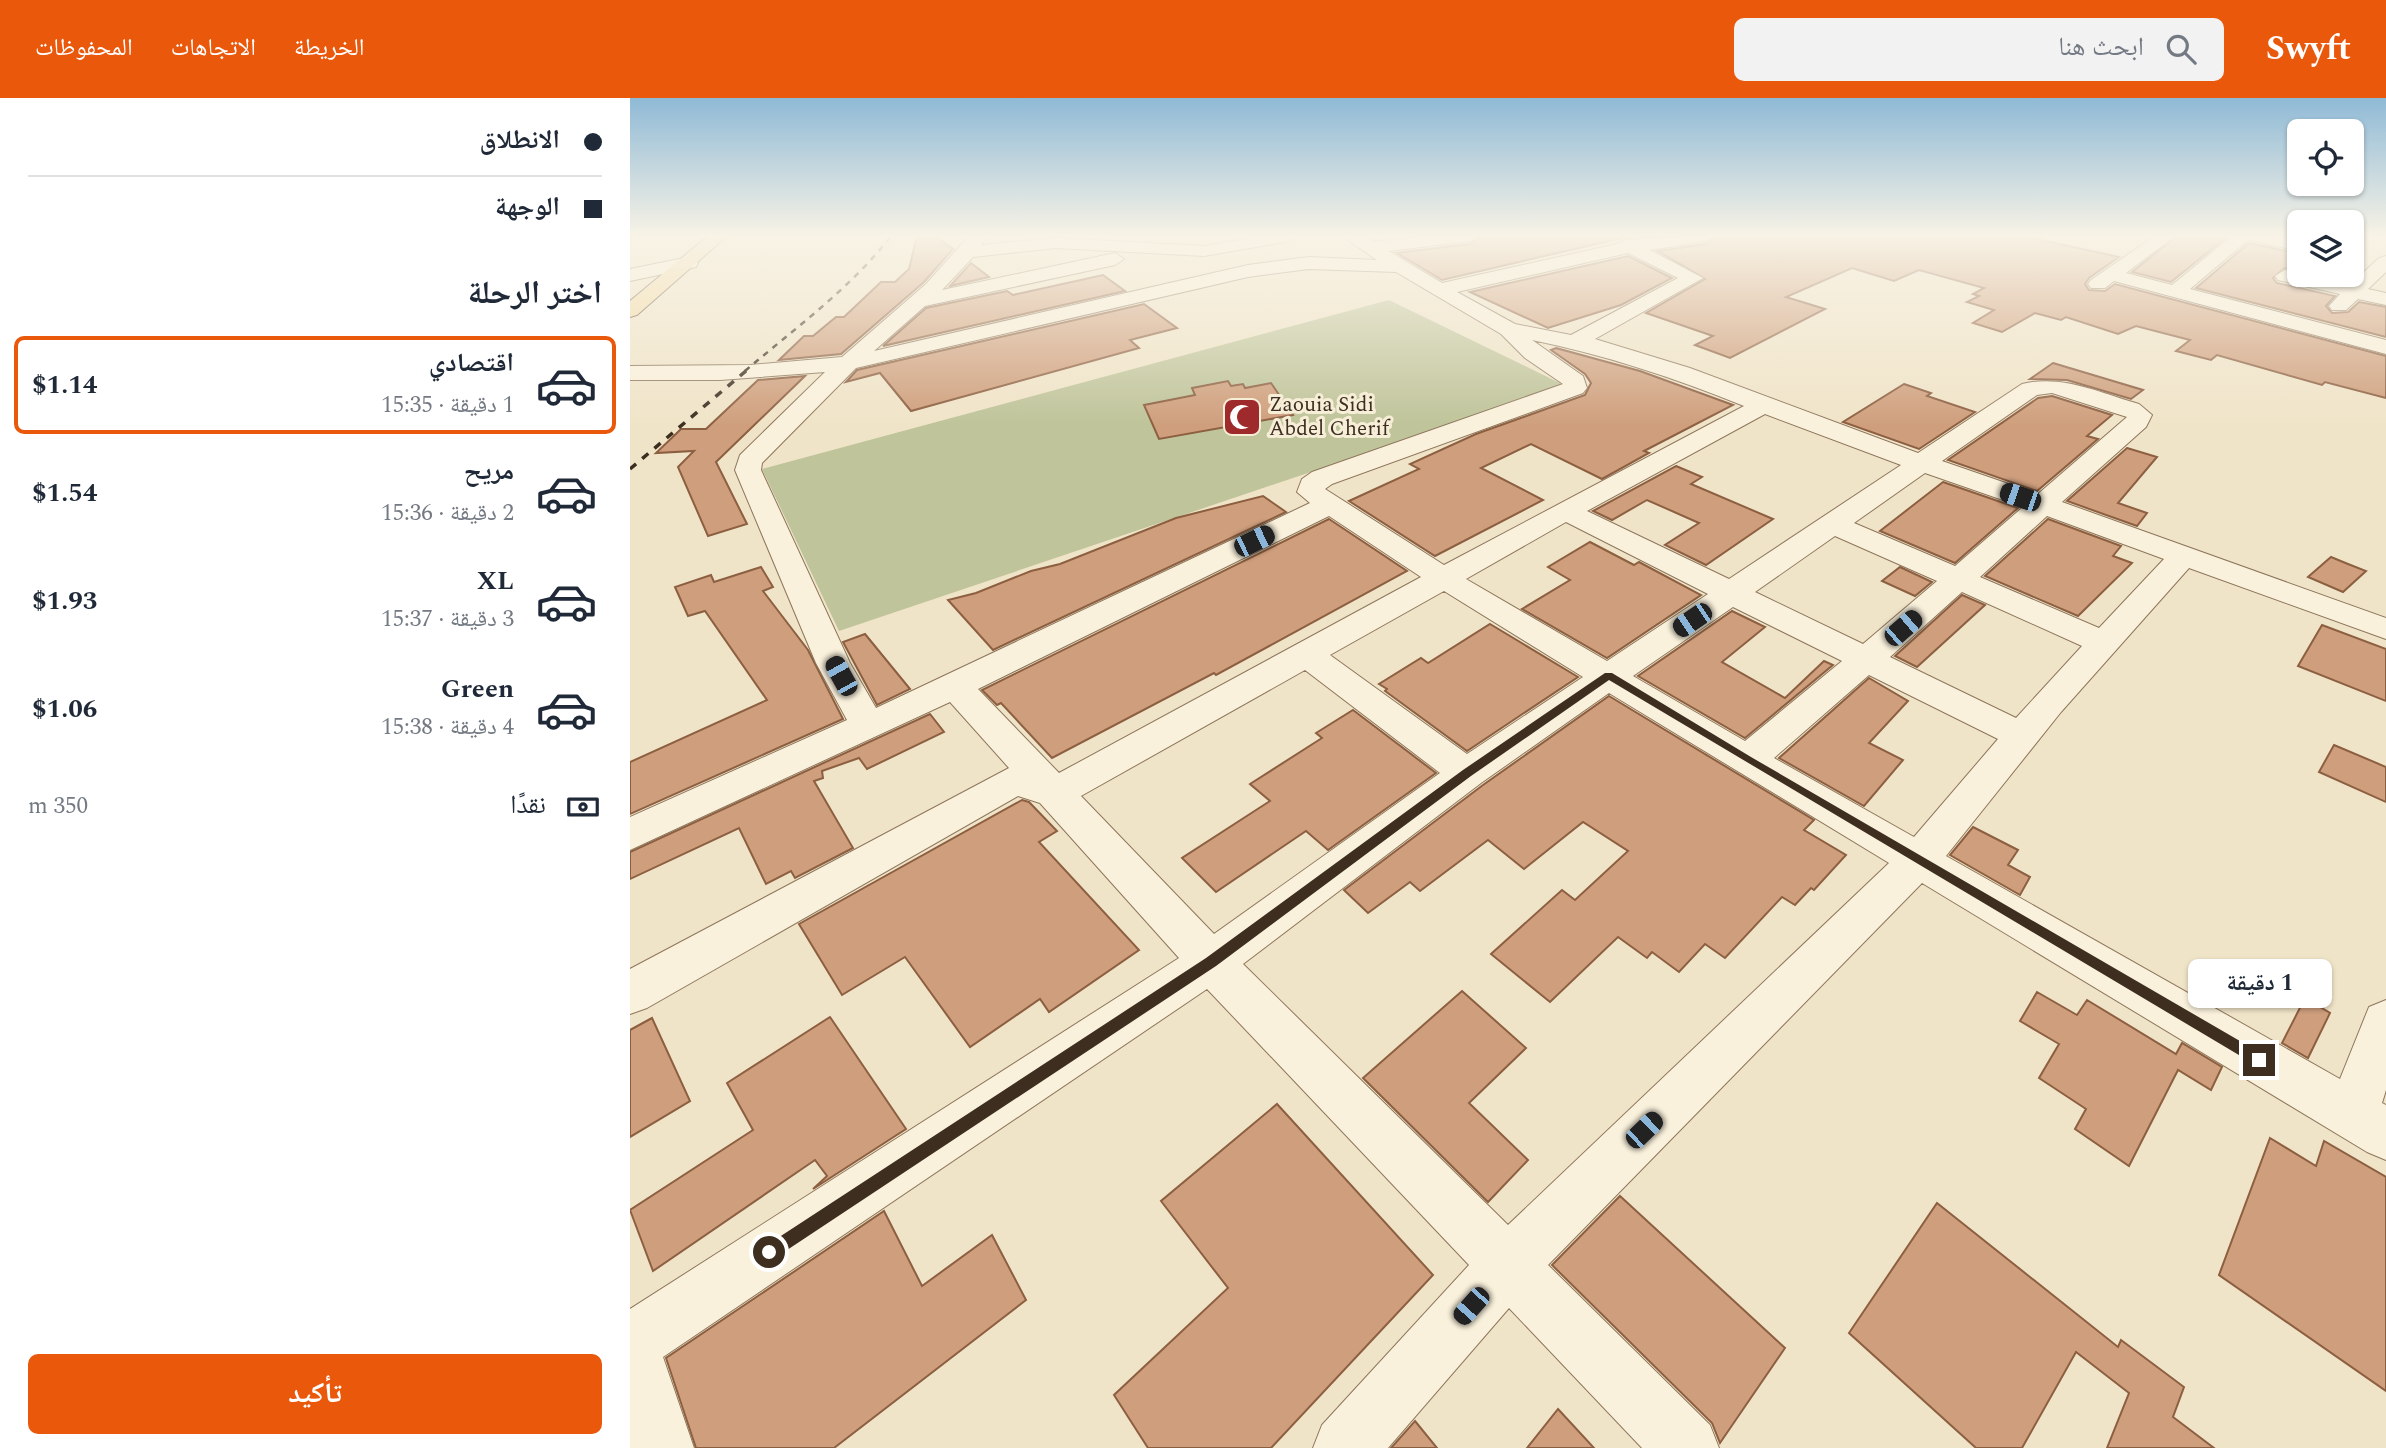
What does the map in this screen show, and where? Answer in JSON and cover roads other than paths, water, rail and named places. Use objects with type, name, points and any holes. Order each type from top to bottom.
[{"type":"main road","points":[[630,311],[645,299]]},
{"type":"street","points":[[868,726],[833,663],[748,470],[749,461],[848,363],[921,299]]},
{"type":"street","points":[[918,302],[932,299]]},
{"type":"street","points":[[630,373],[743,373],[848,363],[1126,299]]},
{"type":"street","points":[[1455,299],[1509,329],[1533,353],[1575,381],[1575,388],[1322,478],[1311,485],[1310,490],[1329,505],[1445,579],[1747,760],[2369,1124],[2386,1023]]},
{"type":"street","points":[[1574,342],[1654,299]]},
{"type":"street","points":[[2203,299],[2386,347]]},
{"type":"street","points":[[2243,299],[2246,310]]},
{"type":"street","points":[[2315,328],[2347,299]]},
{"type":"street","points":[[1509,329],[1574,342],[1682,373],[1920,464],[2185,555],[2386,629]]},
{"type":"street","points":[[662,1448],[630,1346],[1211,962],[1467,773],[1920,464],[2040,386],[2063,388],[2140,415],[2137,422],[1959,579],[1747,760]]},
{"type":"street","points":[[630,993],[1014,781],[1055,793],[1565,511],[1763,406]]},
{"type":"street","points":[[630,834],[955,686],[1329,505]]},
{"type":"street","points":[[1565,511],[2022,736]]},
{"type":"street","points":[[1833,524],[2104,643]]},
{"type":"street","points":[[1345,1448],[1507,1265],[1918,861],[2022,736],[2185,555]]},
{"type":"street","points":[[1306,654],[1467,773]]},
{"type":"street","points":[[955,686],[1211,962],[1687,1448]]},
{"type":"railway","points":[[745,371],[830,299]]},
{"type":"railway","points":[[630,469],[747,370]]},
{"type":"place","name":"Zaouia Sidi Abdel Cherif","points":[[1242,417]]}]
